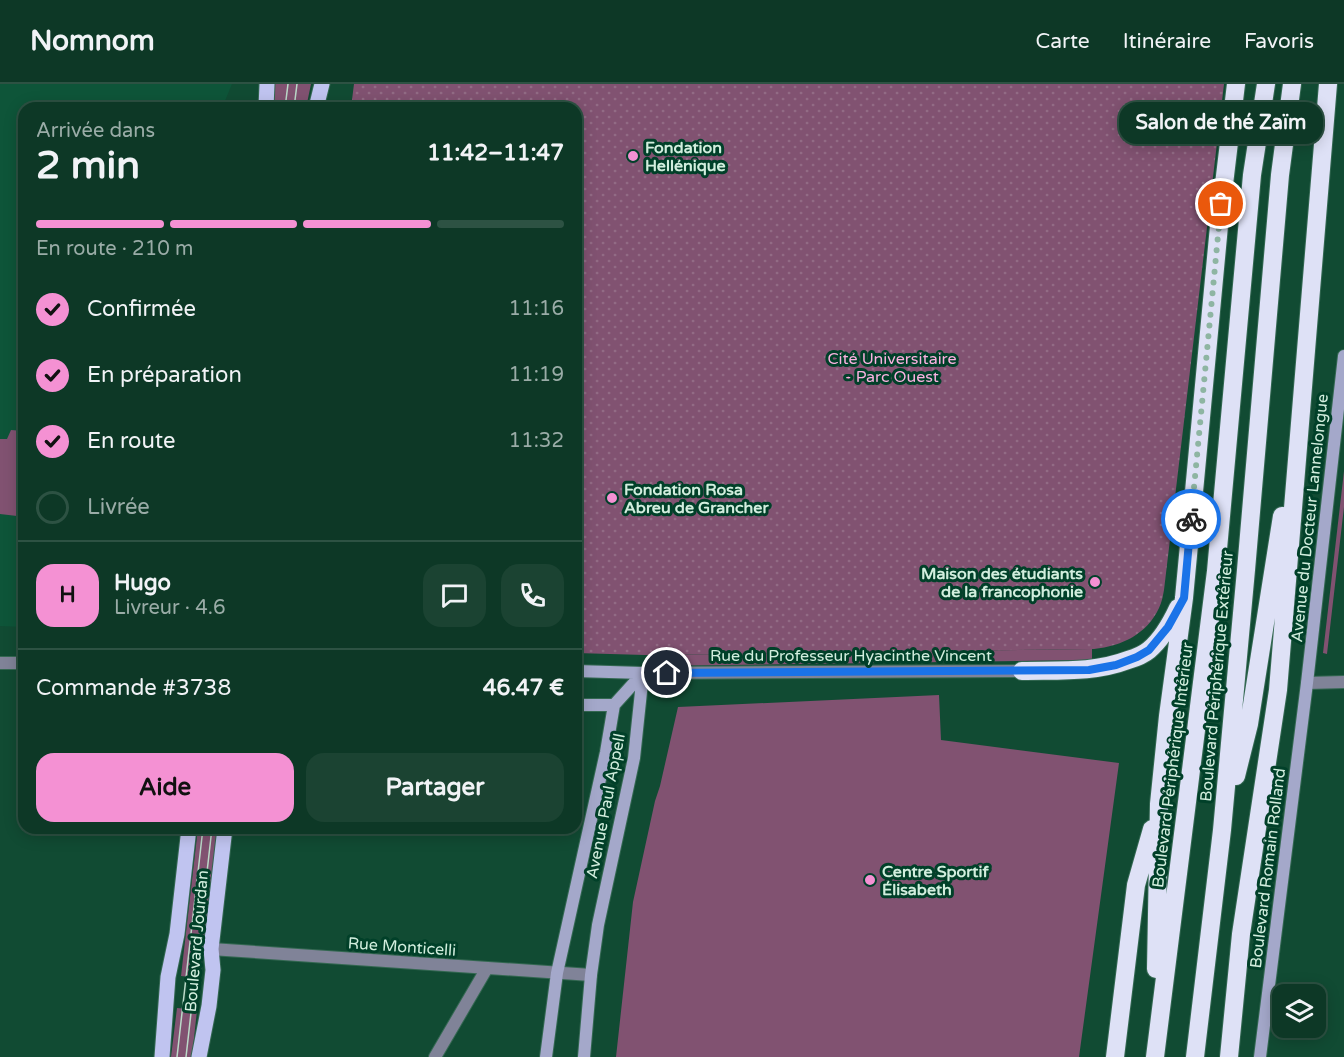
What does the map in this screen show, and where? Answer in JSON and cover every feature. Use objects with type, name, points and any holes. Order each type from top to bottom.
[{"type":"highway","points":[[1155,1057],[1159,804],[1184,598],[1219,226],[1236,84]]},
{"type":"highway","name":"Boulevard Périphérique Intérieur","points":[[1155,1057],[1216,571],[1251,186],[1266,84]]},
{"type":"highway","name":"Boulevard Périphérique Extérieur","points":[[1195,1057],[1222,830],[1280,175],[1292,84]]},
{"type":"highway","points":[[1229,1057],[1241,934],[1278,690],[1328,84]]},
{"type":"highway","points":[[1222,830],[1249,724],[1305,367]]},
{"type":"highway","points":[[1022,671],[1089,670],[1116,665],[1137,657],[1149,650],[1168,627],[1184,598]]},
{"type":"highway","points":[[1115,1057],[1136,885],[1159,804]]},
{"type":"main road","points":[[266,102],[267,84]]},
{"type":"main road","points":[[318,102],[322,84]]},
{"type":"main road","name":"Boulevard Jourdan","points":[[162,1057],[168,977],[177,934],[188,834]]},
{"type":"main road","name":"Boulevard Jourdan","points":[[199,1057],[209,1006],[213,970],[211,949],[224,834]]},
{"type":"street","name":"Avenue du Docteur Lannelongue","points":[[1307,683],[1344,356]]},
{"type":"street","points":[[0,663],[18,663]]},
{"type":"street","points":[[582,671],[643,674]]},
{"type":"street","name":"Rue du Professeur Hyacinthe Vincent","points":[[643,674],[1022,671]]},
{"type":"street","points":[[582,705],[614,705],[643,674]]},
{"type":"street","name":"Avenue Paul Appell","points":[[584,1057],[598,925],[634,758],[643,674]]},
{"type":"street","points":[[1307,683],[1344,682]]},
{"type":"street","name":"Boulevard Romain Rolland","points":[[1260,1057],[1307,683]]},
{"type":"street","name":"Avenue Paul Appell","points":[[546,1057],[557,973],[606,752],[614,705]]},
{"type":"street","name":"Rue Monticelli","points":[[211,949],[591,975]]},
{"type":"street","points":[[435,1057],[488,968]]},
{"type":"shaded area","points":[[0,84],[232,84],[224,102],[18,102],[18,627],[0,626]]},
{"type":"green space","points":[[274,84],[311,84],[307,102],[273,102]]},
{"type":"green space","name":"Cité Universitaire - Parc Ouest","points":[[354,84],[1224,84],[1164,590],[1160,606],[1154,617],[1141,632],[1124,642],[1094,649],[645,655],[582,653],[582,102],[352,102]]},
{"type":"green space","points":[[11,430],[18,431],[17,516],[0,514],[0,439],[7,439]]},
{"type":"green space","points":[[1344,471],[1344,507],[1327,654],[1323,653]]},
{"type":"green space","points":[[1092,649],[1092,660],[655,666],[649,660],[649,655]]},
{"type":"green space","name":"Centre Sportif Élisabeth","points":[[939,695],[941,740],[1119,763],[1079,1057],[616,1057],[633,902],[678,707]]},
{"type":"green space","points":[[197,834],[217,834],[200,978],[181,976]]},
{"type":"green space","points":[[177,1008],[197,1010],[192,1057],[171,1057]]},
{"type":"tram line","points":[[286,102],[288,84]]},
{"type":"tram line","points":[[295,102],[297,84]]},
{"type":"tram line","points":[[177,1057],[202,834]]},
{"type":"tram line","points":[[186,1057],[211,834]]},
{"type":"way so far","points":[[1191,519],[1221,204]]},
{"type":"place","name":"Fondation Hellénique","points":[[633,156]]},
{"type":"place","name":"Salon de thé Zaïm","points":[[1221,204]]},
{"type":"place","name":"Fondation Rosa Abreu de Grancher","points":[[612,498]]},
{"type":"place","name":"Maison des étudiants de la francophonie","points":[[1095,582]]},
{"type":"place","name":"Centre Sportif Élisabeth","points":[[870,880]]},
{"type":"route","points":[[667,673],[1089,670],[1116,665],[1149,650],[1168,627],[1184,598],[1191,519]]}]
